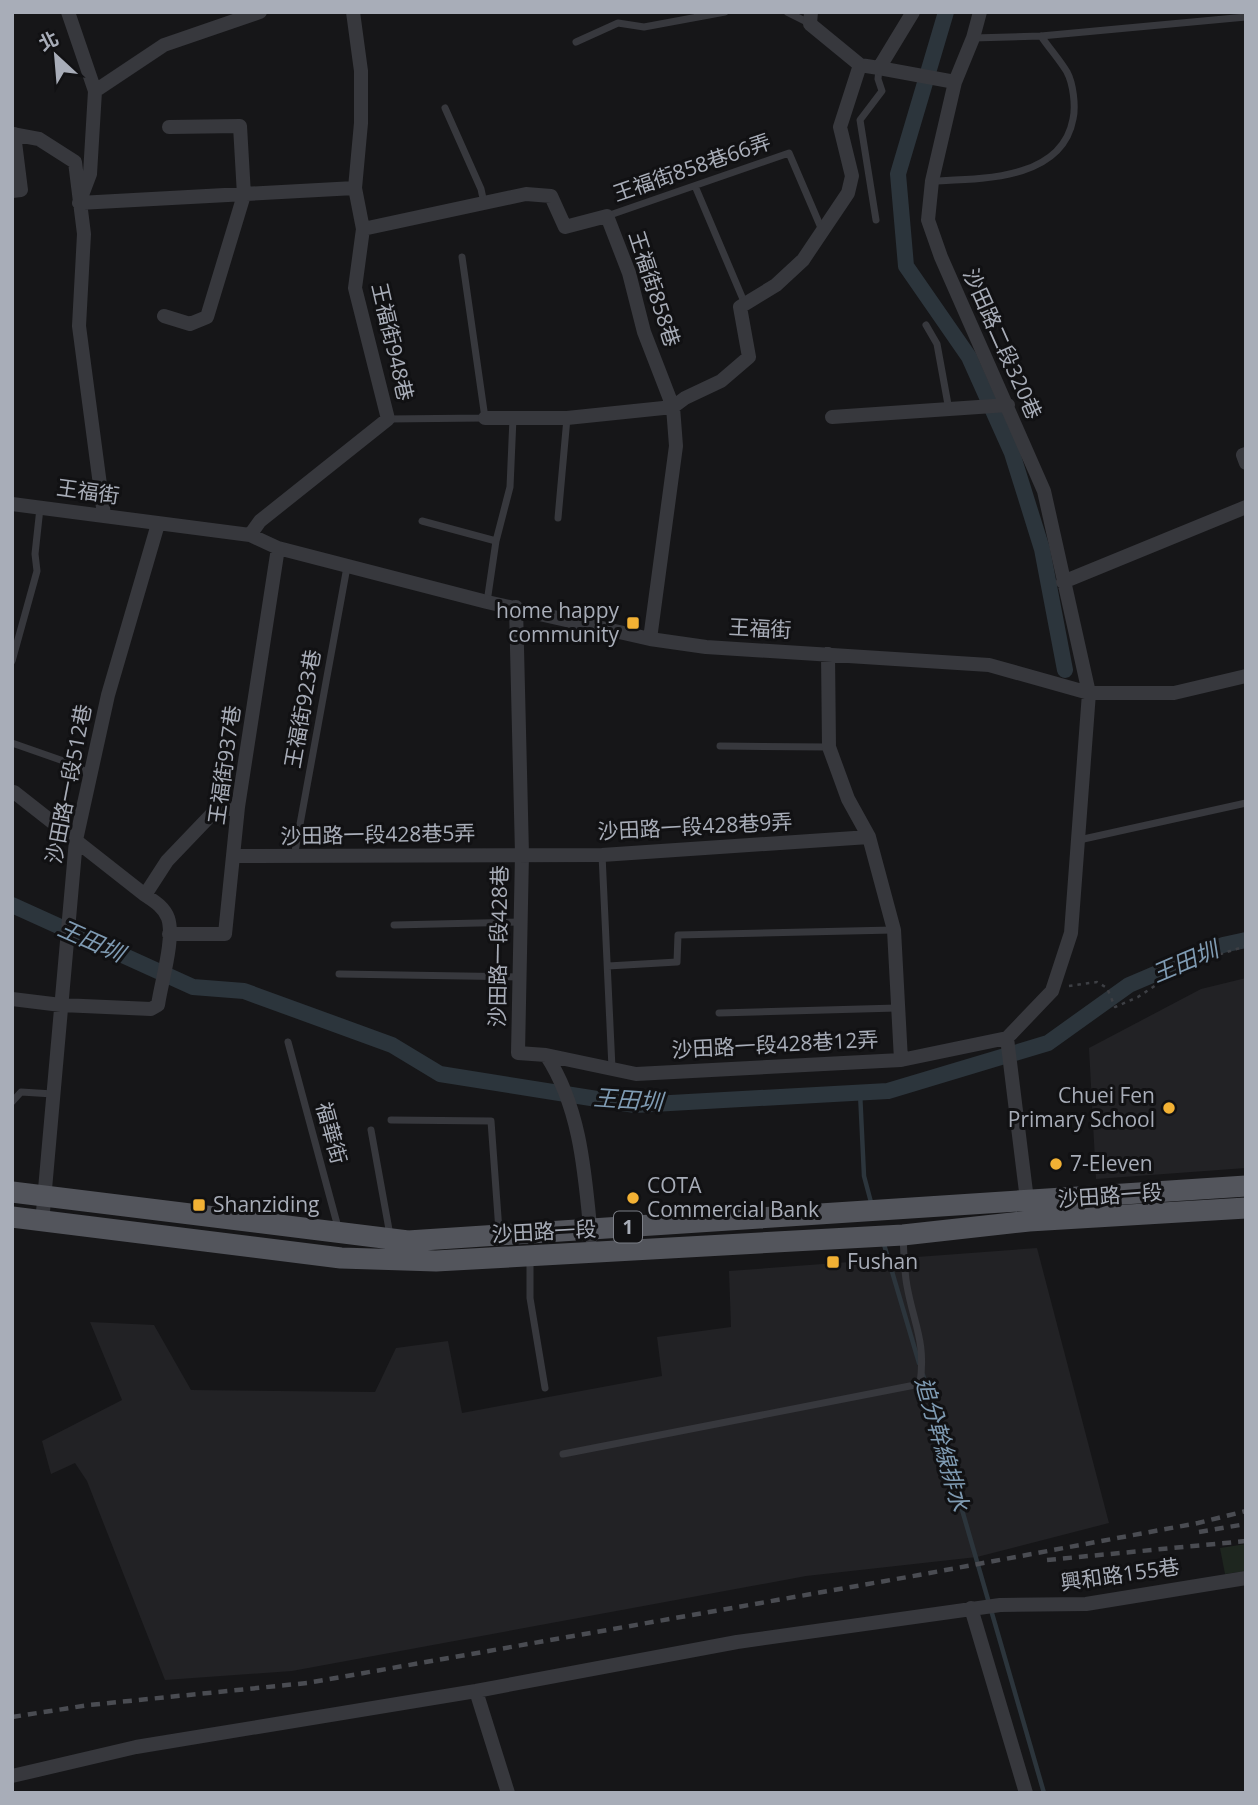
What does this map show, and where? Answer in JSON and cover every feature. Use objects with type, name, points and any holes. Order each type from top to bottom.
[{"type":"main road","name":"沙田路一段","points":[[12,1217],[42,1223],[341,1258],[436,1261],[903,1236],[1028,1212],[1246,1186]]},
{"type":"main road","name":"沙田路一段","points":[[12,1192],[391,1239],[1028,1212],[1246,1208]]},
{"type":"street","points":[[68,12],[95,91],[90,174],[79,203]]},
{"type":"street","points":[[95,91],[164,44],[260,12]]},
{"type":"street","name":"王福街948巷","points":[[250,535],[260,521],[387,419],[355,288],[363,229],[355,188],[361,84],[353,12]]},
{"type":"street","points":[[879,68],[913,12]]},
{"type":"street","name":"沙田路二段320巷","points":[[980,12],[974,38],[955,82],[932,181],[928,220],[941,257],[1044,491],[1088,693],[1071,933],[1052,991]]},
{"type":"street","points":[[811,18],[860,65],[955,82]]},
{"type":"street","points":[[485,418],[567,418],[673,407],[721,380],[749,356],[740,307],[776,285],[803,260],[848,194],[852,176],[840,127],[860,65]]},
{"type":"street","points":[[164,316],[190,324],[207,317],[244,195],[240,127],[169,128]]},
{"type":"street","points":[[12,191],[20,190],[13,134],[39,139],[75,162],[84,234],[79,326],[104,515]]},
{"type":"street","points":[[79,203],[355,188]]},
{"type":"street","name":"王福街858巷","points":[[363,229],[526,194],[551,196],[565,227],[607,216],[629,273],[645,332],[673,407],[676,446],[650,639]]},
{"type":"street","points":[[832,417],[1008,405]]},
{"type":"street","points":[[1246,454],[1243,455],[1246,463]]},
{"type":"street","name":"王福街","points":[[12,504],[158,524]]},
{"type":"street","points":[[1063,582],[1246,507]]},
{"type":"street","points":[[158,524],[250,535],[278,548]]},
{"type":"street","name":"沙田路一段512巷","points":[[42,1223],[76,840],[108,695],[158,524]]},
{"type":"street","name":"王福街","points":[[278,548],[487,602],[650,639],[706,647],[989,665],[1088,693],[1174,693],[1246,676]]},
{"type":"street","name":"王福街937巷","points":[[169,934],[225,934],[238,807],[278,548]]},
{"type":"street","name":"沙田路一段428巷","points":[[516,607],[522,854],[518,1053],[546,1055]]},
{"type":"street","points":[[828,654],[829,747],[848,799],[870,837],[894,930],[901,1060]]},
{"type":"street","points":[[12,999],[61,1005],[151,1009],[158,1005],[169,934],[164,911],[14,792]]},
{"type":"street","points":[[145,895],[167,861],[211,815],[219,810],[238,807]]},
{"type":"street","name":"沙田路一段428巷9弄","points":[[522,854],[602,855],[870,837]]},
{"type":"street","name":"沙田路一段428巷5弄","points":[[234,856],[294,858],[522,854]]},
{"type":"street","points":[[1028,1212],[1007,1038],[1052,991]]},
{"type":"street","name":"沙田路一段428巷12弄","points":[[546,1055],[636,1074],[901,1060],[1007,1038]]},
{"type":"street","points":[[546,1055],[563,1082],[588,1181],[592,1252]]},
{"type":"street","name":"興和路155巷","points":[[12,1776],[136,1747],[476,1691],[737,1642],[971,1608],[1086,1604],[1246,1578]]},
{"type":"street","points":[[971,1608],[1026,1793]]},
{"type":"street","points":[[476,1691],[508,1793]]},
{"type":"lane","points":[[576,42],[618,23],[644,27],[725,12]]},
{"type":"lane","points":[[787,12],[811,18]]},
{"type":"lane","points":[[974,38],[1041,36],[1246,17]]},
{"type":"lane","points":[[932,181],[987,178],[1035,166],[1070,138],[1075,111],[1068,74],[1041,36]]},
{"type":"lane","points":[[876,219],[860,120],[882,92],[878,79],[879,68]]},
{"type":"lane","points":[[445,108],[481,188],[484,204]]},
{"type":"lane","name":"王福街858巷66弄","points":[[607,216],[789,153],[823,231]]},
{"type":"lane","points":[[695,186],[745,304]]},
{"type":"lane","points":[[387,419],[485,418],[462,257]]},
{"type":"lane","points":[[926,325],[937,344],[950,411]]},
{"type":"lane","points":[[487,602],[496,541],[510,487],[513,418]]},
{"type":"lane","points":[[558,518],[567,418]]},
{"type":"lane","points":[[12,661],[30,608],[37,571],[35,554],[40,507]]},
{"type":"lane","points":[[422,521],[496,541]]},
{"type":"lane","name":"王福街923巷","points":[[294,858],[347,566]]},
{"type":"lane","points":[[12,743],[75,765],[90,775]]},
{"type":"lane","points":[[720,746],[829,747]]},
{"type":"lane","points":[[1077,840],[1246,803]]},
{"type":"lane","points":[[602,855],[612,1069]]},
{"type":"lane","points":[[394,925],[521,922]]},
{"type":"lane","points":[[608,966],[677,962],[678,935],[894,930]]},
{"type":"lane","points":[[339,974],[520,977]]},
{"type":"lane","points":[[719,1013],[897,1008]]},
{"type":"lane","name":"福華街","points":[[288,1042],[340,1233]]},
{"type":"lane","points":[[12,1102],[21,1092],[53,1094]]},
{"type":"lane","points":[[391,1120],[491,1121],[499,1235]]},
{"type":"lane","points":[[371,1130],[391,1239]]},
{"type":"lane","points":[[563,1454],[920,1384],[922,1348],[907,1287],[903,1236]]},
{"type":"lane","points":[[530,1258],[530,1298],[545,1388]]},
{"type":"path","points":[[1052,991],[1083,982],[1097,982],[1107,988],[1115,1007],[1138,997],[1185,965],[1246,946]]},
{"type":"shaded area","name":"Chuei Fen Primary School","points":[[1246,978],[1246,1168],[1096,1179],[1089,1048],[1201,989]]},
{"type":"shaded area","points":[[1037,1248],[1109,1523],[977,1557],[806,1576],[292,1671],[165,1680],[87,1481],[75,1463],[51,1474],[42,1441],[122,1400],[90,1322],[154,1325],[191,1390],[375,1392],[396,1348],[448,1341],[462,1413],[662,1376],[657,1337],[731,1327],[729,1271]]},
{"type":"shaded area","points":[[1246,1544],[1246,1571],[1225,1574],[1220,1548]]},
{"type":"waterway","points":[[946,12],[898,174],[906,266],[969,357],[1012,453],[1042,549],[1065,670]]},
{"type":"waterway","name":"王田圳","points":[[12,905],[193,987],[244,991],[392,1045],[440,1074],[635,1105],[888,1091],[1048,1043],[1129,985],[1223,945],[1246,940]]},
{"type":"waterway","name":"追分幹線排水","points":[[860,1092],[864,1176],[872,1206]]},
{"type":"waterway","name":"追分幹線排水","points":[[883,1241],[919,1363]]},
{"type":"waterway","name":"追分幹線排水","points":[[923,1375],[1044,1793]]},
{"type":"railway","points":[[12,1717],[89,1705],[307,1683],[919,1575],[1198,1523],[1246,1511]]},
{"type":"railway","points":[[1199,1532],[1246,1524]]},
{"type":"railway","points":[[1047,1560],[1246,1541]]},
{"type":"place","name":"home happy community","points":[[633,623]]},
{"type":"place","name":"Chuei Fen Primary School","points":[[1169,1108]]},
{"type":"place","name":"7-Eleven","points":[[1056,1164]]},
{"type":"place","name":"COTA Commercial Bank","points":[[633,1198]]},
{"type":"place","name":"Shanziding","points":[[199,1205]]},
{"type":"place","name":"Fushan","points":[[833,1262]]}]
